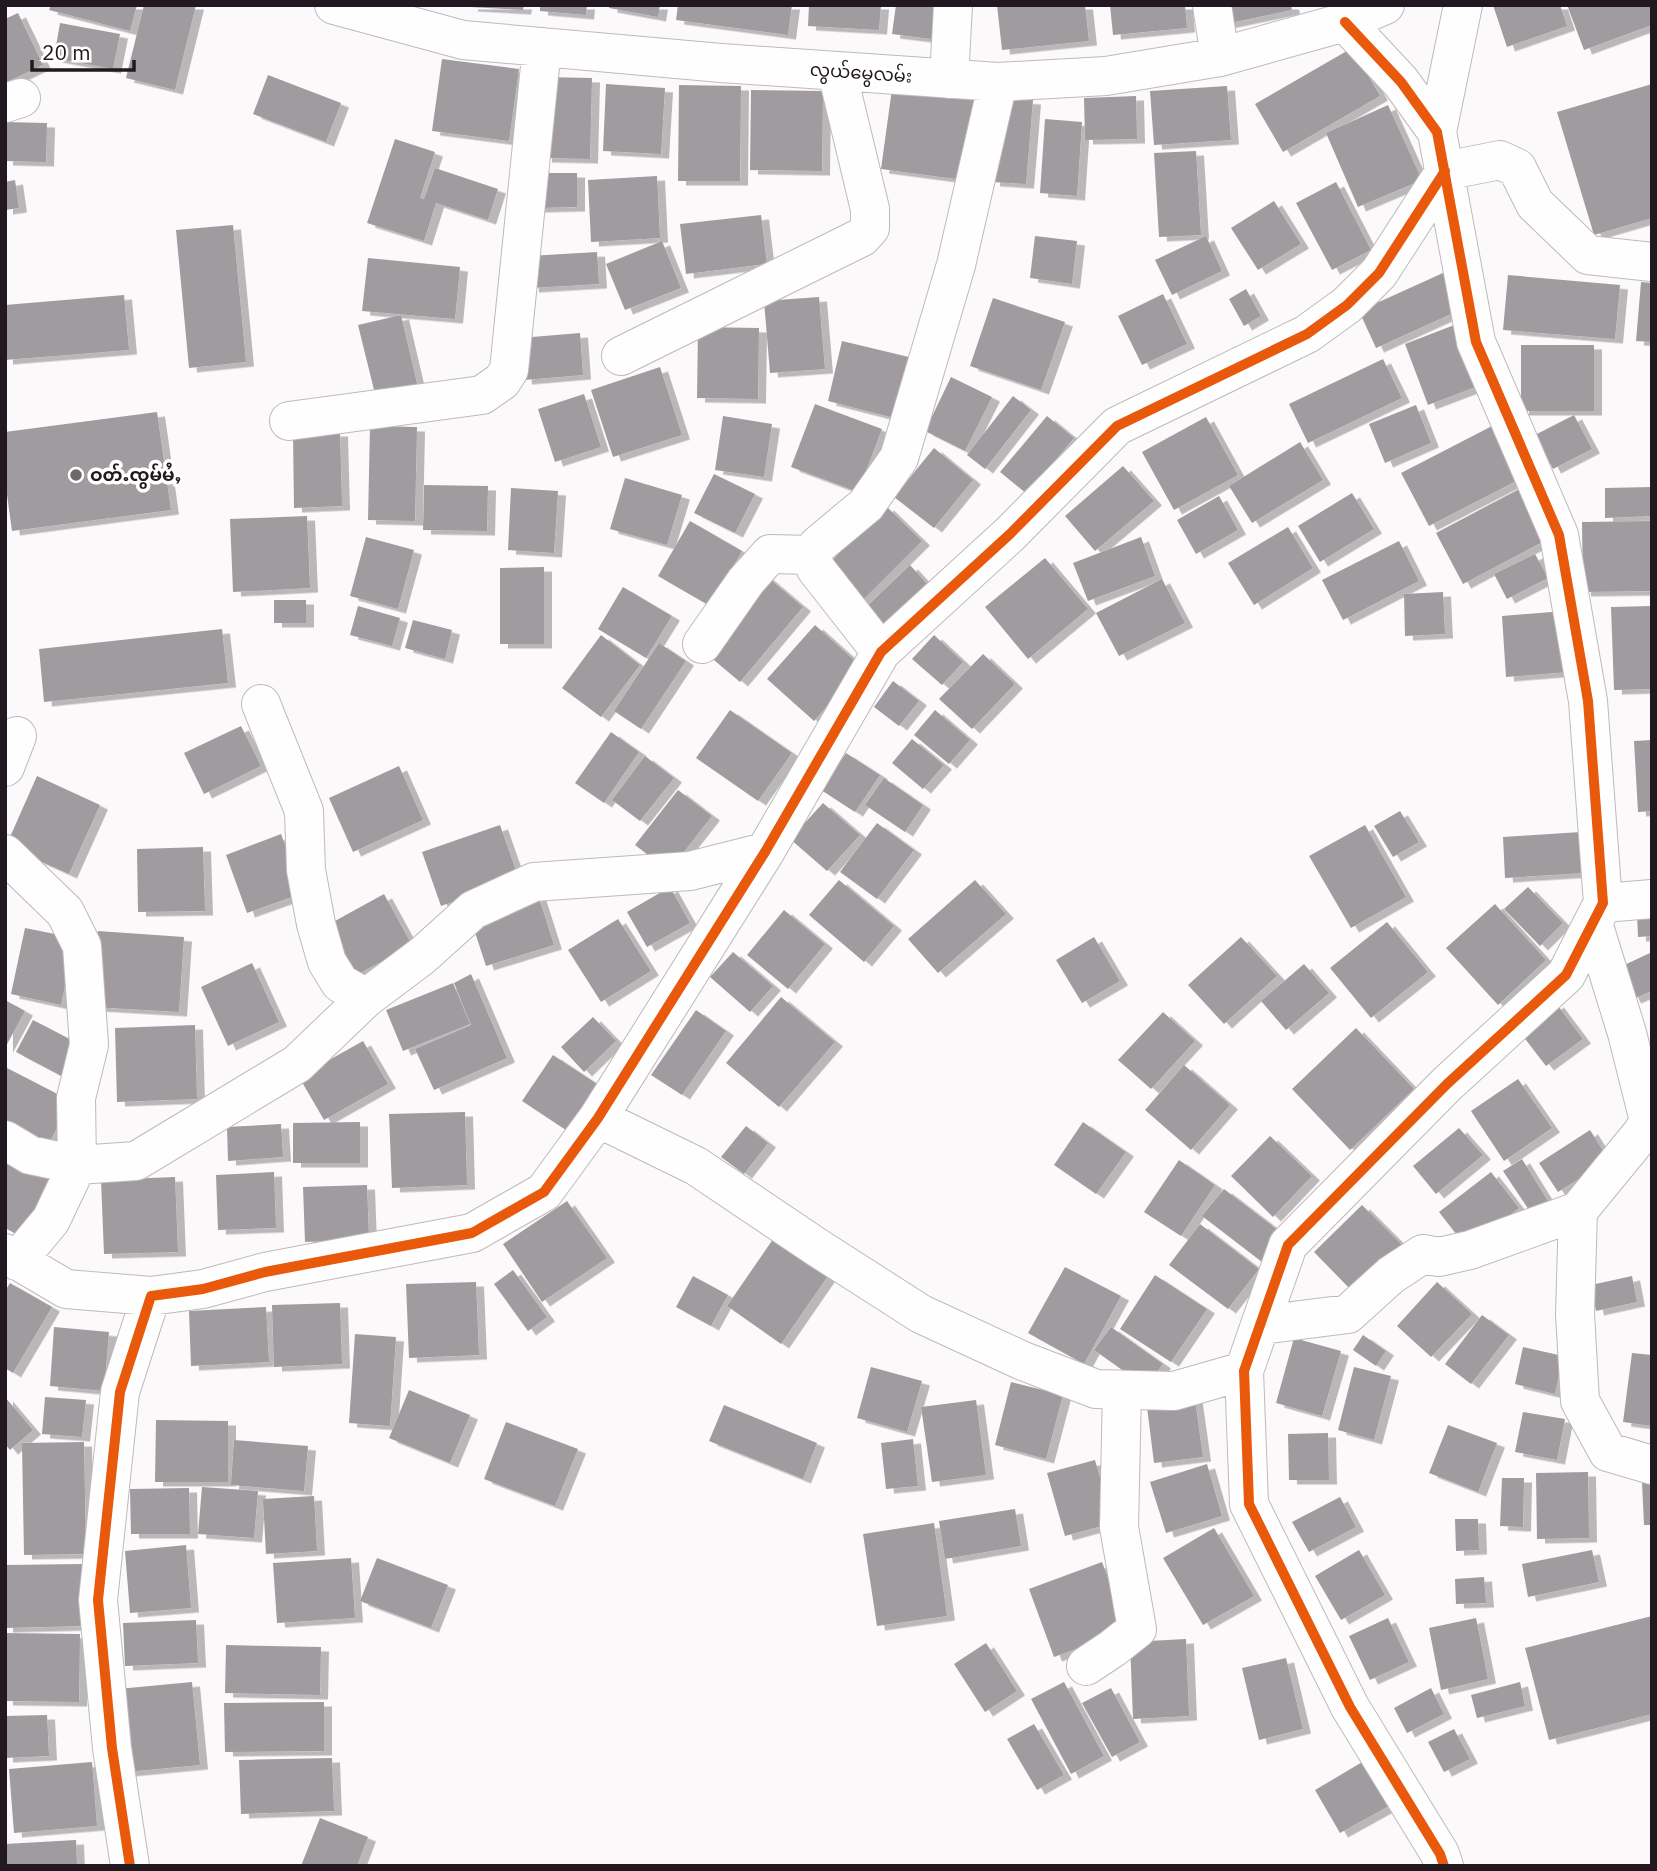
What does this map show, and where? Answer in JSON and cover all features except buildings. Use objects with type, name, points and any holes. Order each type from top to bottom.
[{"type":"street","name":"လွယ်မွေလမ်း","points":[[334,5],[463,40],[721,63],[998,82],[1106,76],[1220,57],[1345,22],[1385,5]]},
{"type":"street","points":[[949,79],[953,5]]},
{"type":"street","points":[[1212,5],[1220,57]]},
{"type":"street","points":[[1463,5],[1437,132],[1476,342],[1559,535],[1588,701],[1598,913],[1650,1120],[1589,1197],[1575,1314],[1580,1401],[1608,1452],[1652,1465]]},
{"type":"street","points":[[1345,22],[1401,82],[1437,132]]},
{"type":"street","points":[[289,421],[482,395],[502,382],[509,370],[542,47]]},
{"type":"street","points":[[621,356],[862,237],[870,228],[870,209],[837,72]]},
{"type":"street","points":[[811,555],[818,545],[866,505],[900,458],[956,265],[998,82]]},
{"type":"street","points":[[5,854],[65,912],[82,946],[89,1045],[76,1098],[77,1165],[51,1220],[11,1257],[66,1289],[151,1296],[203,1289],[265,1272],[472,1233],[544,1192],[598,1118],[765,852],[881,652],[1010,534],[1117,426],[1307,334],[1348,305],[1379,273],[1445,172],[1500,160],[1517,168],[1535,204],[1588,255],[1652,262]]},
{"type":"street","points":[[702,644],[746,581],[770,554],[811,555]]},
{"type":"street","points":[[811,555],[816,569],[881,652]]},
{"type":"street","points":[[261,704],[304,811],[306,870],[316,924],[327,962],[340,984],[366,998]]},
{"type":"street","points":[[5,1140],[30,1155],[77,1165],[136,1161],[297,1064],[366,998],[422,956],[472,910],[534,882],[690,871],[765,852]]},
{"type":"street","points":[[1444,1866],[1440,1854],[1350,1707],[1249,1504],[1244,1371],[1288,1245],[1447,1084],[1566,975],[1598,913],[1652,898]]},
{"type":"street","points":[[598,1118],[696,1166],[921,1314],[1023,1361],[1096,1389],[1174,1391],[1244,1371]]},
{"type":"street","points":[[1261,1325],[1348,1314],[1391,1275],[1423,1254],[1439,1257],[1469,1250],[1652,1170]]},
{"type":"street","points":[[130,1866],[112,1748],[98,1600],[120,1392],[151,1296]]},
{"type":"street","points":[[1086,1666],[1137,1629],[1119,1527],[1122,1390]]},
{"type":"cycle path","points":[[1345,22],[1401,82],[1437,132],[1476,342],[1559,535],[1588,701],[1603,903],[1566,975],[1447,1084],[1288,1245],[1244,1371],[1249,1504],[1350,1707],[1440,1854],[1444,1866]]},
{"type":"cycle path","points":[[130,1866],[112,1748],[98,1600],[120,1392],[151,1296],[203,1289],[265,1272],[472,1233],[544,1192],[598,1118],[765,852],[881,652],[1010,534],[1117,426],[1307,334],[1347,305],[1379,273],[1445,171]]},
{"type":"place","name":"ဝတ်ႉၸွမ်မႆႇ","points":[[76,475]]}]
